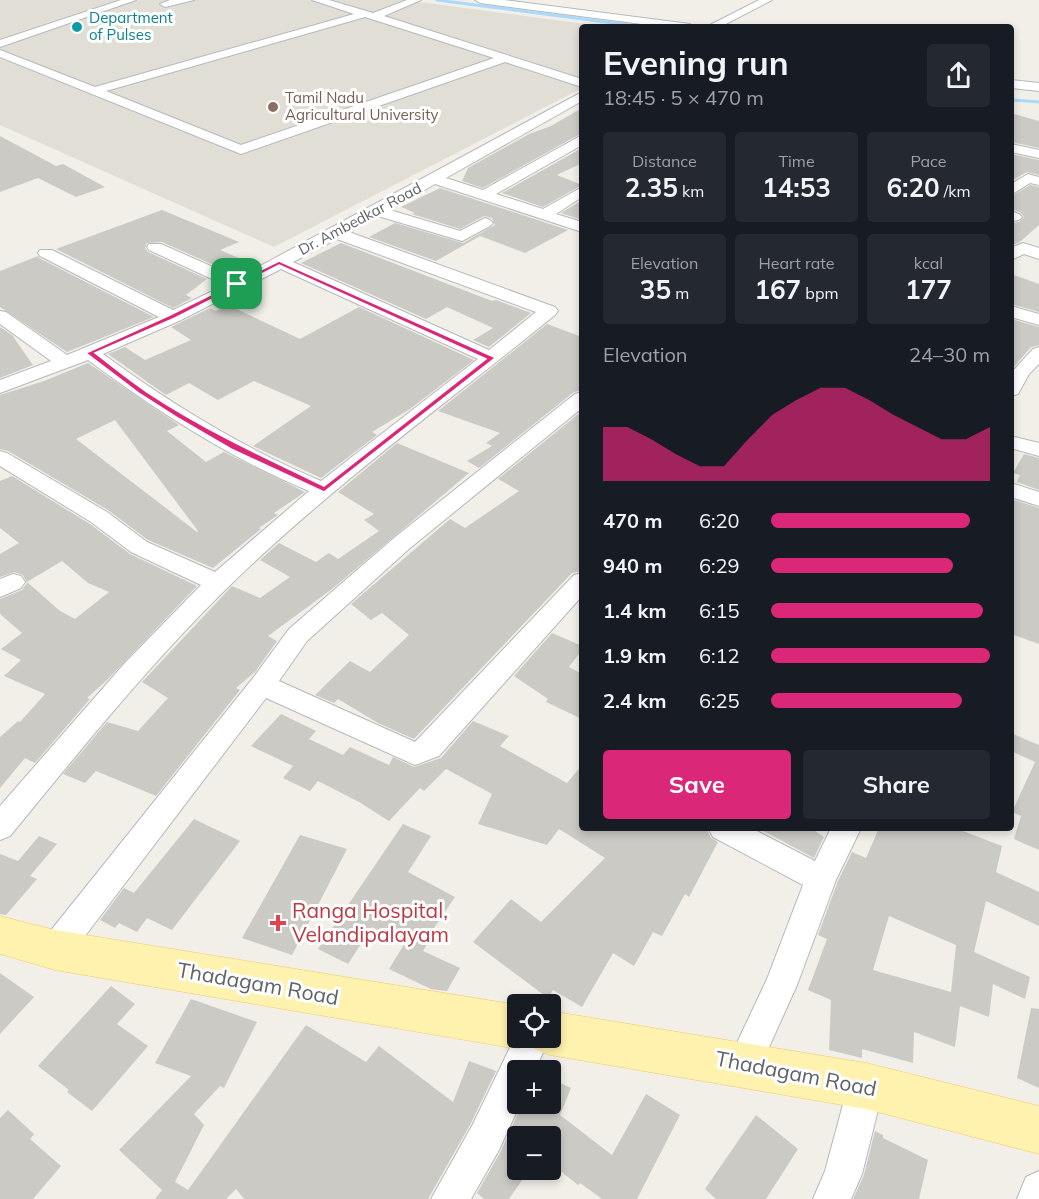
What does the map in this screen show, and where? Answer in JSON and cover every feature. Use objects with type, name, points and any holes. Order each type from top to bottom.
[{"type":"main road","name":"Thadagam Road","points":[[3,939],[55,950],[507,1025]]},
{"type":"main road","name":"Thadagam Road","points":[[561,1035],[866,1086],[1039,1130]]},
{"type":"street","points":[[0,44],[78,17],[106,15],[131,0]]},
{"type":"street","points":[[165,4],[189,0]]},
{"type":"street","points":[[317,0],[579,82]]},
{"type":"street","points":[[93,91],[416,0]]},
{"type":"street","points":[[480,0],[667,24]]},
{"type":"street","points":[[717,24],[767,0]]},
{"type":"street","points":[[0,53],[241,150],[506,58]]},
{"type":"street","points":[[1014,84],[1039,87]]},
{"type":"street","name":"Dr. Ambedkar Road","points":[[0,387],[90,353],[172,317],[377,211],[579,98]]},
{"type":"street","points":[[540,119],[574,131]]},
{"type":"street","points":[[483,195],[574,131]]},
{"type":"street","points":[[1014,149],[1039,154]]},
{"type":"street","points":[[1014,189],[1028,178],[1039,181]]},
{"type":"street","points":[[434,179],[579,226]]},
{"type":"street","points":[[534,231],[579,194]]},
{"type":"street","points":[[377,211],[462,236],[485,223]]},
{"type":"street","points":[[0,827],[114,693],[218,583],[324,490],[549,311],[336,233]]},
{"type":"street","points":[[155,247],[237,284]]},
{"type":"street","points":[[1014,253],[1023,248],[1039,254]]},
{"type":"street","points":[[46,253],[172,317]]},
{"type":"street","points":[[279,262],[491,358]]},
{"type":"street","points":[[1014,312],[1039,320]]},
{"type":"street","points":[[0,316],[65,362]]},
{"type":"street","points":[[90,353],[142,393],[178,415],[234,447],[324,490]]},
{"type":"street","points":[[1016,370],[1039,353]]},
{"type":"street","points":[[55,950],[298,635],[402,543],[579,400]]},
{"type":"street","points":[[1014,444],[1039,450]]},
{"type":"street","points":[[0,457],[99,517],[139,547],[218,583]]},
{"type":"street","points":[[1014,491],[1039,499]]},
{"type":"street","points":[[261,685],[415,754],[421,753],[429,748],[579,583]]},
{"type":"street","points":[[729,831],[821,879]]},
{"type":"street","points":[[744,1064],[781,985],[821,879],[845,831]]},
{"type":"street","points":[[450,1199],[486,1137],[527,1048]]},
{"type":"street","points":[[832,1199],[843,1174],[866,1086]]},
{"type":"street","points":[[1036,1199],[1039,1190]]},
{"type":"shaded area","name":"Tamil Nadu Agricultural University","points":[[0,0],[404,0],[586,24],[579,24],[579,90],[274,247],[0,125]]},
{"type":"building","points":[[579,110],[579,135],[483,188],[462,181],[468,168],[529,134],[551,126]]},
{"type":"building","points":[[1014,114],[1039,121],[1039,148],[1014,143]]},
{"type":"building","points":[[0,136],[56,166],[63,164],[105,187],[76,197],[38,178],[0,192]]},
{"type":"building","points":[[579,150],[579,164],[557,175],[579,184],[579,187],[543,207],[502,193]]},
{"type":"building","points":[[1014,155],[1039,160],[1039,175],[1027,172],[1014,179]]},
{"type":"building","points":[[1030,185],[1039,187],[1039,225],[1014,244],[1014,223],[1019,222],[1024,217],[1020,212],[1014,210],[1014,195]]},
{"type":"building","points":[[440,188],[568,230],[525,253],[480,236],[436,261],[369,237],[395,223],[463,243],[495,225],[492,218],[484,216],[460,229],[412,214],[415,213],[401,207]]},
{"type":"building","points":[[579,202],[579,219],[561,213]]},
{"type":"building","points":[[162,210],[239,242],[220,250],[253,264],[234,274],[162,242],[147,243],[145,248],[148,252],[207,279],[186,295],[192,298],[173,308],[56,249]]},
{"type":"building","points":[[341,243],[492,301],[496,300],[531,313],[489,347],[473,340],[493,328],[447,307],[426,319],[301,263]]},
{"type":"building","points":[[38,256],[154,317],[67,352],[0,307],[0,271]]},
{"type":"building","points":[[1014,275],[1039,284],[1039,312],[1014,305]]},
{"type":"building","points":[[228,305],[300,339],[359,307],[474,360],[410,409],[372,432],[377,435],[321,478],[253,446],[311,406],[254,381],[218,400],[189,383],[166,395],[108,354],[125,347],[145,360],[191,340],[171,327],[210,308],[216,311]]},
{"type":"building","points":[[1014,320],[1039,327],[1039,345],[1031,347],[1014,367]]},
{"type":"building","points":[[547,324],[579,336],[579,391],[574,392],[479,468],[467,461],[492,446],[486,443],[500,433],[438,411]]},
{"type":"building","points":[[0,327],[12,335],[33,365],[0,378]]},
{"type":"building","points":[[88,363],[179,425],[167,431],[206,462],[224,452],[305,492],[274,513],[278,515],[259,528],[261,529],[213,568],[148,540],[108,510],[8,451],[0,449],[0,395],[44,381]],"holes":[[[115,420],[197,532],[76,439]]]},
{"type":"building","points":[[579,413],[579,572],[572,573],[414,739],[378,723],[338,699],[334,703],[315,695],[350,661],[370,672],[409,635],[382,613],[371,620],[351,604],[450,519],[465,528],[519,491],[498,479]]},
{"type":"building","points":[[397,443],[469,473],[332,589],[268,636],[277,641],[255,672],[236,688],[240,690],[156,796],[96,771],[85,783],[63,774],[107,722],[138,731],[168,698],[142,682],[232,586],[260,598],[290,577],[260,560],[279,543],[316,562],[329,553],[338,559],[379,531],[364,520],[374,514],[338,492]]},
{"type":"building","points":[[1024,454],[1039,458],[1039,490],[1017,482],[1020,475],[1014,471]]},
{"type":"building","points":[[12,476],[90,524],[130,554],[197,586],[87,698],[90,699],[35,763],[25,758],[0,788],[0,737],[18,721],[20,722],[45,694],[4,676],[21,660],[1,649],[22,633],[0,614],[0,599],[22,590],[27,583],[23,575],[14,572],[0,577],[0,554],[19,543],[0,528],[0,481]],"holes":[[[62,561],[88,583],[109,592],[75,619],[60,611],[27,582]]]},
{"type":"building","points":[[1014,500],[1039,508],[1039,644],[1014,635]]},
{"type":"building","points":[[552,633],[579,645],[579,654],[569,667],[579,672],[579,718],[546,702],[548,699],[514,676]]},
{"type":"building","points":[[281,714],[316,731],[309,739],[343,755],[350,747],[389,765],[393,757],[414,767],[441,758],[473,721],[509,736],[500,746],[567,783],[579,769],[579,831],[708,831],[711,838],[718,842],[689,897],[685,894],[662,936],[653,932],[634,966],[613,953],[582,1007],[553,990],[550,994],[543,994],[473,942],[511,899],[541,922],[605,858],[559,829],[547,845],[478,824],[492,794],[446,769],[424,791],[420,788],[389,821],[359,802],[318,781],[310,791],[283,778],[293,766],[251,746]]},
{"type":"building","points":[[1014,734],[1039,745],[1039,850],[1014,839],[1021,816],[1014,813],[1014,808],[1035,762],[1014,752]]},
{"type":"building","points":[[194,819],[240,841],[172,930],[147,918],[137,932],[119,923],[115,928],[100,920],[124,888],[134,893]]},
{"type":"building","points":[[403,824],[431,836],[408,872],[455,897],[434,928],[436,929],[423,951],[460,968],[447,991],[431,989],[389,969],[405,943],[372,927],[348,964],[318,949]]},
{"type":"building","points":[[764,831],[815,831],[824,837],[814,858]]},
{"type":"building","points":[[878,831],[963,831],[1002,846],[996,872],[1039,892],[1039,926],[986,901],[974,952],[1030,977],[1025,999],[993,984],[989,1017],[960,1006],[955,1047],[914,1032],[913,1063],[862,1049],[862,1058],[829,1050],[831,1000],[808,990],[827,939],[818,935],[838,881],[852,852],[866,858]],"holes":[[[889,916],[956,945],[951,992],[873,970]]]},
{"type":"building","points":[[300,835],[347,849],[292,955],[242,938]]},
{"type":"building","points":[[39,836],[57,844],[30,876],[37,879],[6,915],[0,914],[0,854],[18,861]]},
{"type":"building","points":[[0,973],[34,997],[0,1034]]},
{"type":"building","points":[[111,986],[135,1004],[117,1024],[148,1046],[92,1111],[38,1066]]},
{"type":"building","points":[[191,999],[257,1022],[224,1088],[220,1086],[194,1114],[204,1125],[175,1182],[188,1190],[306,1025],[366,1062],[379,1046],[453,1102],[469,1061],[496,1071],[471,1123],[428,1199],[244,1199],[236,1189],[226,1199],[155,1199],[162,1190],[119,1150],[191,1076],[155,1063]]},
{"type":"building","points":[[1031,1008],[1039,1009],[1039,1088],[1017,1078]]},
{"type":"building","points":[[561,1083],[571,1088],[561,1113]]},
{"type":"building","points":[[646,1094],[680,1115],[637,1199],[602,1199],[561,1172],[561,1126],[512,1126],[518,1114],[560,1114],[612,1155]]},
{"type":"building","points":[[8,1110],[34,1134],[30,1139],[61,1166],[33,1199],[0,1199],[0,1118]]},
{"type":"building","points":[[756,1115],[798,1149],[766,1199],[716,1199],[705,1189]]},
{"type":"building","points":[[875,1131],[883,1135],[883,1138],[928,1160],[919,1199],[853,1199],[864,1175]]},
{"type":"building","points":[[507,1138],[507,1180],[522,1180],[509,1199],[484,1199],[477,1193]]},
{"type":"waterway","points":[[437,0],[621,24]]},
{"type":"waterway","points":[[1014,100],[1039,102]]},
{"type":"place","name":"Department of Pulses","points":[[77,27]]},
{"type":"place","name":"Tamil Nadu Agricultural University","points":[[273,107]]},
{"type":"place","name":"Ranga Hospital, Velandipalayam","points":[[278,923]]},
{"type":"route","points":[[279,262],[491,358],[324,490],[234,447],[178,415],[142,393],[90,353],[172,317],[237,284],[279,262]]}]
